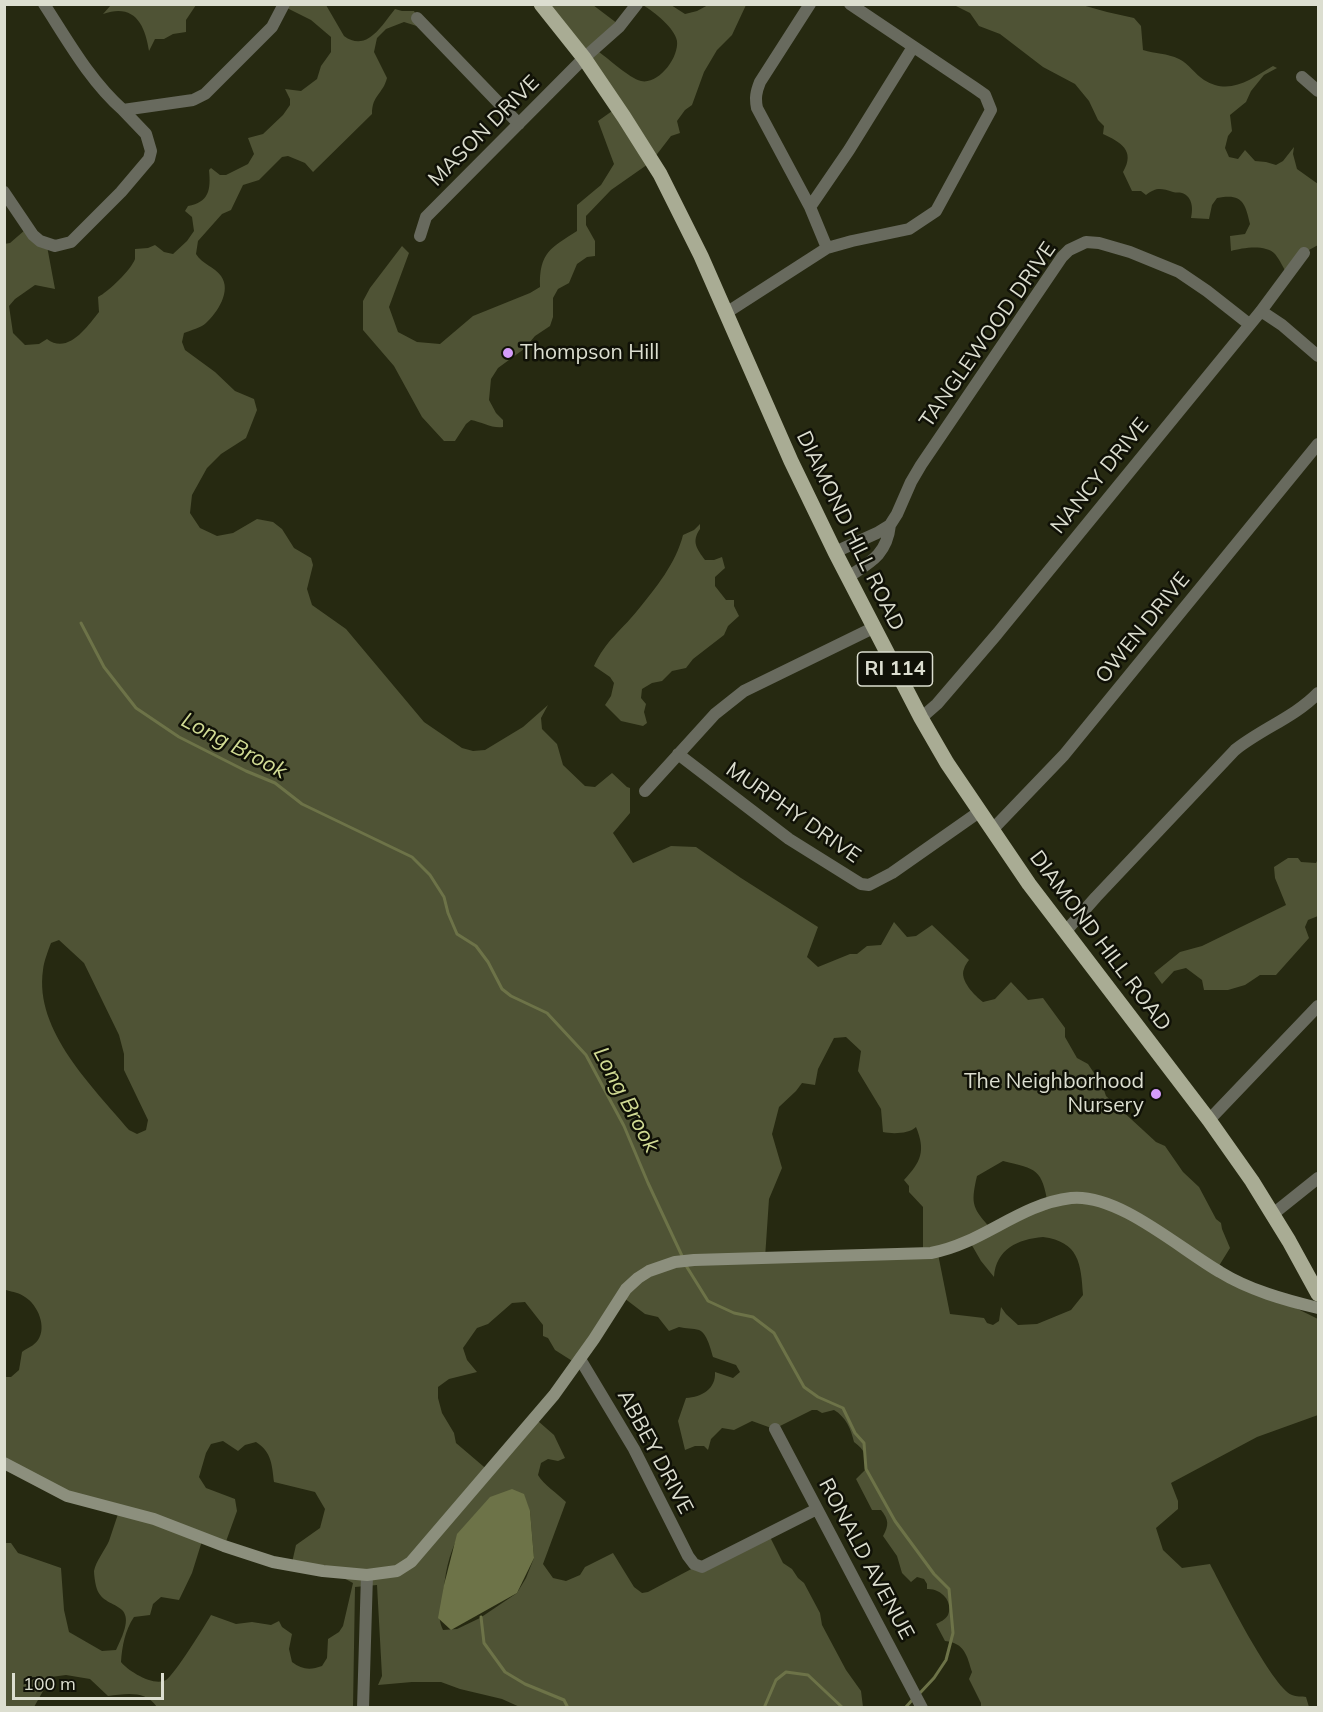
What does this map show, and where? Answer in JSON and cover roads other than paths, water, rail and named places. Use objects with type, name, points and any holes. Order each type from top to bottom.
[{"type":"main road","name":"DIAMOND HILL ROAD","points":[[541,4],[584,58],[660,174],[701,256],[791,460],[835,552],[873,628],[947,763],[979,812],[1065,932],[1209,1120],[1273,1214],[1318,1294]]},
{"type":"street","points":[[4,192],[33,235],[40,241],[55,246],[71,242],[150,159],[151,151],[146,134],[104,92],[44,4]]},
{"type":"street","points":[[123,110],[193,100],[205,94],[272,27],[284,4]]},
{"type":"street","name":"MASON DRIVE","points":[[420,236],[426,217],[584,58],[620,27],[637,4]]},
{"type":"street","points":[[810,4],[760,82],[755,100],[757,108],[810,207],[827,248]]},
{"type":"street","points":[[726,313],[827,248],[852,240],[909,229],[931,216],[936,211],[991,110],[990,103],[980,92],[850,4]]},
{"type":"street","points":[[417,18],[519,124]]},
{"type":"street","points":[[810,207],[914,47]]},
{"type":"street","points":[[1302,77],[1318,91]]},
{"type":"street","name":"TANGLEWOOD DRIVE","points":[[848,577],[877,558],[889,538],[890,525],[911,482],[931,449],[1062,257],[1077,245],[1086,242],[1099,243],[1167,266],[1207,291],[1249,324]]},
{"type":"street","name":"NANCY DRIVE","points":[[921,718],[937,704],[997,634],[1261,311],[1304,254]]},
{"type":"street","points":[[1261,311],[1318,356]]},
{"type":"street","name":"OWEN DRIVE","points":[[992,830],[1064,755],[1318,444]]},
{"type":"street","points":[[835,552],[890,525]]},
{"type":"street","points":[[645,791],[715,714],[744,691],[873,628]]},
{"type":"street","points":[[1065,932],[1235,750],[1250,738],[1301,708],[1318,693]]},
{"type":"street","name":"MURPHY DRIVE","points":[[678,754],[789,839],[861,884],[869,885],[892,873],[979,812]]},
{"type":"street","points":[[1209,1120],[1318,1006]]},
{"type":"street","points":[[1273,1214],[1318,1178]]},
{"type":"street","points":[[4,1463],[67,1496],[154,1519],[273,1562],[323,1571],[367,1575],[397,1571],[411,1562],[554,1395],[626,1289],[638,1278],[661,1266],[694,1260],[931,1253],[959,1246],[1041,1205],[1081,1197],[1111,1205],[1129,1213],[1222,1273],[1263,1291],[1318,1308]]},
{"type":"street","name":"ABBEY DRIVE","points":[[580,1359],[634,1449],[694,1564],[702,1567],[817,1509]]},
{"type":"street","name":"RONALD AVENUE","points":[[775,1429],[922,1707]]},
{"type":"street","points":[[363,1707],[367,1575]]},
{"type":"waterway","name":"Long Brook","points":[[81,623],[104,667],[136,708],[179,737],[275,783],[302,804],[412,857],[430,875],[444,897],[457,934],[476,946],[488,962],[502,989],[511,996],[547,1013],[586,1055],[624,1126],[683,1258]]},
{"type":"waterway","name":"Long Brook","points":[[685,1264],[708,1301],[734,1313],[753,1317],[774,1333],[804,1387],[818,1397],[843,1408],[855,1433],[864,1443],[866,1469],[895,1521],[934,1574],[949,1589],[953,1633],[946,1660],[919,1694]]},
{"type":"waterway","name":"Long Brook","points":[[481,1617],[484,1643],[505,1672],[525,1684],[564,1700],[568,1708]]},
{"type":"waterway","name":"Long Brook","points":[[764,1708],[776,1680],[786,1672],[808,1675],[843,1708]]},
{"type":"waterway","name":"Long Brook","points":[[905,1708],[914,1698]]},
{"type":"place","name":"Thompson Hill","points":[[508,353]]},
{"type":"place","name":"The Neighborhood Nursery","points":[[1156,1094]]}]
